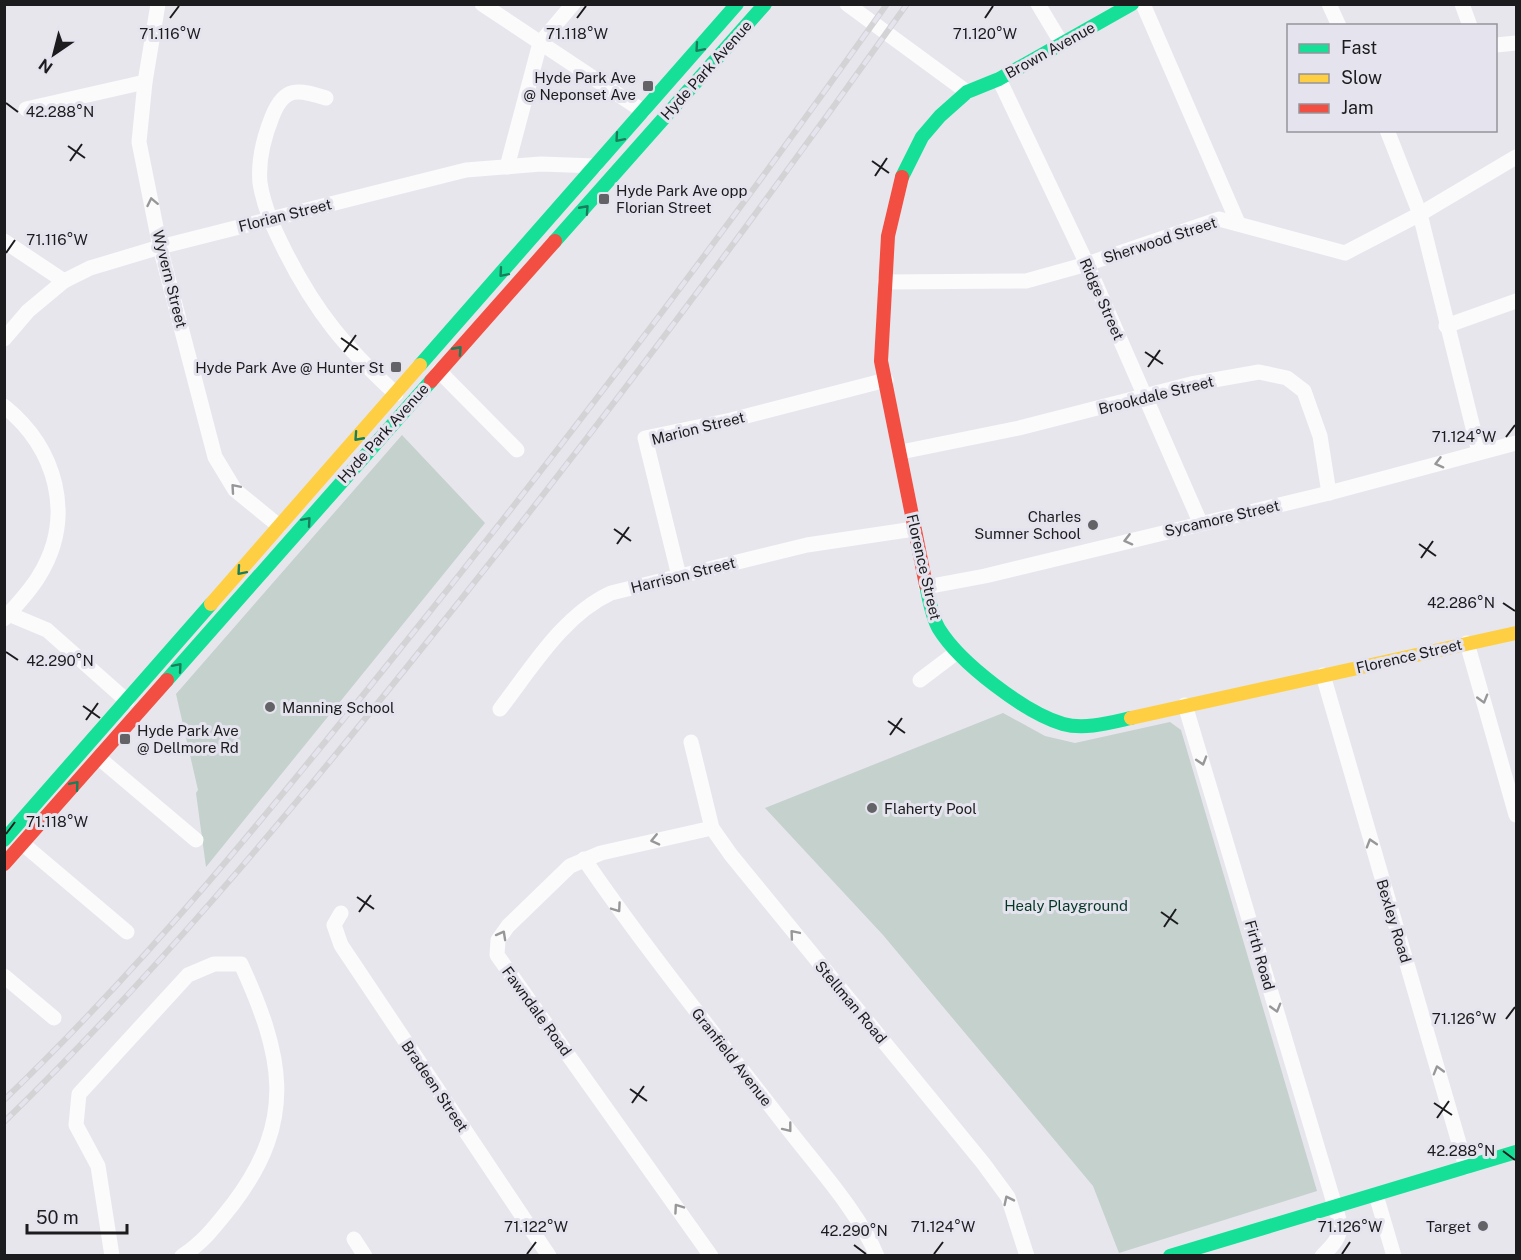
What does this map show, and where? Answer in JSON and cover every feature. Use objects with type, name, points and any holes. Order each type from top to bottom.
[{"type":"main road","name":"Hyde Park Avenue","points":[[7,837],[737,4]]},
{"type":"main road","name":"Hyde Park Avenue","points":[[4,864],[765,4]]},
{"type":"main road","name":"Brown Avenue","points":[[967,92],[999,79],[1132,5]]},
{"type":"main road","name":"Florence Street","points":[[967,92],[931,126],[908,162],[892,214],[885,282],[881,361],[901,452],[926,587],[939,629],[957,652],[1009,696],[1063,724],[1095,726],[1516,633]]},
{"type":"main road","points":[[541,228],[556,242]]},
{"type":"main road","points":[[427,358],[439,371]]},
{"type":"main road","points":[[396,394],[409,404]]},
{"type":"main road","points":[[279,526],[292,537]]},
{"type":"main road","points":[[127,701],[140,712]]},
{"type":"main road","points":[[7,837],[22,844]]},
{"type":"main road","points":[[1170,1256],[1516,1152]]},
{"type":"street","name":"Wyvern Street","points":[[158,4],[145,81],[139,142],[160,247],[215,457],[235,490],[279,526]]},
{"type":"street","points":[[482,4],[643,111]]},
{"type":"street","points":[[507,167],[540,43],[573,4]]},
{"type":"street","points":[[848,4],[967,92]]},
{"type":"street","points":[[1038,4],[1062,44]]},
{"type":"street","points":[[1329,4],[1338,24]]},
{"type":"street","points":[[1462,4],[1469,24]]},
{"type":"street","points":[[1132,5],[1238,222]]},
{"type":"street","points":[[1497,45],[1516,43]]},
{"type":"street","name":"Ridge Street","points":[[999,79],[1087,264],[1200,522]]},
{"type":"street","points":[[26,108],[145,81]]},
{"type":"street","points":[[326,98],[293,91],[283,97],[277,105],[261,156],[260,182],[268,219],[321,315],[360,360],[396,394]]},
{"type":"street","points":[[1388,132],[1420,214],[1479,452]]},
{"type":"street","name":"Sherwood Street","points":[[885,282],[1015,282],[1087,264],[1219,219],[1238,222],[1345,253],[1420,214],[1516,157]]},
{"type":"street","name":"Florian Street","points":[[4,339],[28,311],[64,280],[90,268],[160,247],[466,170],[541,164],[595,166]]},
{"type":"street","points":[[4,241],[64,280]]},
{"type":"street","points":[[1446,326],[1516,302]]},
{"type":"street","points":[[439,371],[517,450]]},
{"type":"street","name":"Brookdale Street","points":[[901,452],[1019,428],[1191,384],[1259,372],[1287,378],[1304,391],[1311,405],[1320,436],[1329,493]]},
{"type":"street","name":"Marion Street","points":[[679,576],[645,438],[731,420],[886,380]]},
{"type":"street","points":[[4,406],[36,441],[52,467],[58,501],[55,540],[40,575],[6,615],[47,630],[127,701]]},
{"type":"street","name":"Sycamore Street","points":[[926,587],[985,576],[1200,522],[1329,493],[1516,443]]},
{"type":"street","name":"Harrison Street","points":[[500,710],[542,655],[594,601],[611,593],[807,545],[914,529]]},
{"type":"street","points":[[1467,642],[1516,809]]},
{"type":"street","points":[[920,680],[957,652]]},
{"type":"street","name":"Bexley Road","points":[[1323,675],[1466,1167]]},
{"type":"street","name":"Firth Road","points":[[1185,705],[1341,1231],[1335,1243],[1322,1256]]},
{"type":"street","name":"Stellman Road","points":[[691,742],[712,828],[782,920],[983,1163],[1008,1197],[1027,1256]]},
{"type":"street","points":[[99,758],[196,840]]},
{"type":"street","name":"Fawndale Road","points":[[711,1256],[497,955],[498,940],[507,926],[570,866],[600,852],[712,828]]},
{"type":"street","points":[[22,844],[127,932]]},
{"type":"street","name":"Granfield Avenue","points":[[584,860],[627,922],[826,1178],[871,1241],[877,1256]]},
{"type":"street","name":"Bradeen Street","points":[[341,914],[334,925],[340,945],[549,1256]]},
{"type":"street","points":[[112,1256],[98,1166],[76,1125],[78,1097],[82,1089],[188,975],[214,964],[241,963],[271,1037],[276,1068],[276,1103],[270,1135],[258,1165],[242,1191],[204,1241],[182,1256]]},
{"type":"street","points":[[4,976],[54,1018]]},
{"type":"street","points":[[1376,1195],[1394,1256]]},
{"type":"street","points":[[354,1239],[365,1256]]},
{"type":"green space","points":[[402,435],[485,523],[206,867],[196,793],[198,790],[176,694]]},
{"type":"green space","name":"Healy Playground","points":[[1003,713],[1045,736],[1075,743],[1170,722],[1181,730],[1317,1191],[1119,1253],[1093,1186],[883,935],[765,808]]},
{"type":"railway","points":[[4,1100],[107,995],[206,886],[346,716],[520,498],[644,336],[767,171],[887,4]]},
{"type":"railway","points":[[4,1122],[163,956],[314,781],[411,662],[664,337],[907,4]]},
{"type":"traffic: fast","points":[[420,365],[737,4]]},
{"type":"traffic: fast","points":[[555,241],[765,4]]},
{"type":"traffic: fast","points":[[902,177],[922,137],[940,116],[967,92],[999,79],[1132,4]]},
{"type":"traffic: fast","points":[[167,680],[431,381]]},
{"type":"traffic: fast","points":[[926,585],[934,619],[939,629],[977,671],[1012,698],[1047,718],[1071,726],[1097,725],[1131,718]]},
{"type":"traffic: fast","points":[[4,840],[211,604]]},
{"type":"traffic: fast","points":[[1170,1256],[1516,1152]]},
{"type":"traffic: slow","points":[[211,604],[420,365]]},
{"type":"traffic: slow","points":[[1131,718],[1516,633]]},
{"type":"traffic: jam","points":[[902,177],[888,236],[881,361],[926,585]]},
{"type":"traffic: jam","points":[[431,381],[555,241]]},
{"type":"traffic: jam","points":[[4,864],[167,680]]},
{"type":"place","name":"Hyde Park Ave @ Neponset Ave","points":[[648,86]]},
{"type":"place","name":"Hyde Park Ave opp Florian Street","points":[[604,199]]},
{"type":"place","name":"Hyde Park Ave @ Hunter St","points":[[396,367]]},
{"type":"place","name":"Charles Sumner School","points":[[1093,525]]},
{"type":"place","name":"Manning School","points":[[270,707]]},
{"type":"place","name":"Hyde Park Ave @ Dellmore Rd","points":[[125,739]]},
{"type":"place","name":"Flaherty Pool","points":[[872,808]]},
{"type":"place","name":"Target","points":[[1483,1226]]}]
